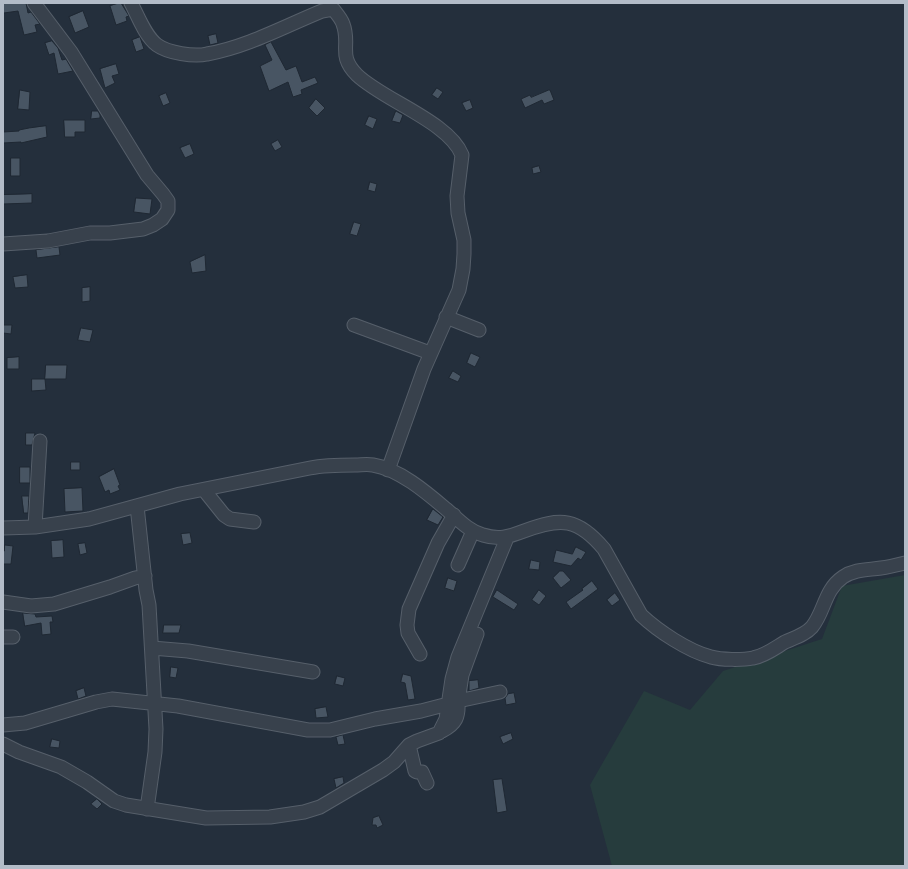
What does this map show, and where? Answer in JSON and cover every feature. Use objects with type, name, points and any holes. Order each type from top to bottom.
[{"type":"street","points":[[3,244],[48,241],[90,233],[110,233],[143,229],[162,219],[168,210],[168,201],[147,175],[71,52],[34,3]]},
{"type":"street","points":[[131,3],[149,37],[156,44],[165,49],[185,54],[206,54],[240,45],[331,6],[343,22],[346,32],[347,62],[357,75],[368,84],[438,128],[459,149],[462,155],[457,196],[458,213],[464,240],[464,269],[459,290],[430,353],[388,470]]},
{"type":"street","points":[[446,317],[479,330]]},
{"type":"street","points":[[354,325],[430,353]]},
{"type":"street","points":[[35,527],[40,441]]},
{"type":"street","points":[[3,528],[35,527],[89,519],[180,494],[297,470],[331,465],[372,464],[388,470],[412,483],[477,533],[492,537],[506,538],[553,523],[572,523],[579,526],[596,540],[604,549],[641,615],[648,622],[668,636],[696,652],[720,659],[753,658],[765,654],[803,634],[811,628],[818,618],[825,600],[833,586],[845,576],[855,571],[885,568],[905,563]]},
{"type":"street","points":[[204,490],[224,515],[230,519],[254,522]]},
{"type":"street","points":[[137,506],[150,605],[156,729],[155,752],[147,810]]},
{"type":"street","points":[[420,654],[408,633],[407,625],[409,609],[438,543],[454,515]]},
{"type":"street","points":[[458,565],[473,531]]},
{"type":"street","points":[[453,703],[452,679],[458,657],[506,538]]},
{"type":"street","points":[[3,602],[31,606],[54,604],[145,576]]},
{"type":"street","points":[[3,744],[19,752],[61,767],[87,782],[114,801],[147,810],[206,818],[270,817],[304,812],[320,807],[383,770],[394,762],[409,745],[439,733],[453,703],[490,600]]},
{"type":"street","points":[[152,648],[188,651],[313,672]]},
{"type":"street","points":[[3,725],[25,723],[46,718],[96,702],[119,700],[183,707],[308,730],[339,729],[375,719],[421,711],[500,692]]},
{"type":"street","points":[[409,745],[415,771],[422,772],[427,783]]},
{"type":"green space","points":[[905,575],[905,866],[612,866],[590,785],[644,691],[690,710],[723,671],[822,639],[842,586]]},
{"type":"building","points":[[3,3],[26,3],[28,13],[31,12],[40,24],[35,25],[37,32],[24,35],[18,11],[4,13]]},
{"type":"building","points":[[121,3],[129,16],[126,17],[127,21],[116,25],[110,6]]},
{"type":"building","points":[[83,11],[89,27],[75,33],[69,17]]},
{"type":"building","points":[[216,34],[218,43],[210,45],[208,36]]},
{"type":"building","points":[[140,37],[144,49],[136,52],[132,40]]},
{"type":"building","points":[[52,41],[58,48],[62,60],[66,59],[73,71],[58,74],[54,53],[49,55],[45,43]]},
{"type":"building","points":[[271,42],[286,70],[296,66],[302,82],[315,77],[318,83],[301,90],[302,94],[293,97],[288,82],[269,91],[260,66],[272,60],[265,45]]},
{"type":"building","points":[[116,64],[119,74],[112,76],[115,83],[105,88],[100,69]]},
{"type":"building","points":[[437,88],[443,92],[438,99],[432,95]]},
{"type":"building","points":[[20,90],[30,92],[29,110],[18,109]]},
{"type":"building","points":[[549,90],[554,100],[544,104],[542,100],[525,108],[521,99]]},
{"type":"building","points":[[166,93],[170,103],[163,106],[159,96]]},
{"type":"building","points":[[316,99],[325,108],[317,116],[309,108]]},
{"type":"building","points":[[470,100],[473,108],[466,111],[462,103]]},
{"type":"building","points":[[92,111],[98,111],[100,118],[91,119]]},
{"type":"building","points":[[396,111],[403,115],[400,123],[392,121]]},
{"type":"building","points":[[369,116],[377,119],[373,129],[365,125]]},
{"type":"building","points":[[64,120],[85,120],[85,132],[75,132],[75,137],[65,137]]},
{"type":"building","points":[[46,126],[47,137],[21,143],[3,143],[3,132],[19,131]]},
{"type":"building","points":[[278,140],[282,147],[275,151],[271,144]]},
{"type":"building","points":[[190,144],[194,154],[185,158],[180,148]]},
{"type":"building","points":[[11,158],[20,158],[20,176],[11,176]]},
{"type":"building","points":[[539,166],[541,172],[533,174],[532,168]]},
{"type":"building","points":[[370,182],[377,184],[375,192],[368,190]]},
{"type":"building","points":[[32,194],[32,203],[3,204],[3,195]]},
{"type":"building","points":[[136,198],[152,199],[150,214],[134,212]]},
{"type":"building","points":[[354,222],[361,224],[357,236],[350,234]]},
{"type":"building","points":[[59,247],[60,255],[37,258],[36,250]]},
{"type":"building","points":[[205,255],[206,271],[192,273],[190,262]]},
{"type":"building","points":[[27,275],[28,287],[15,288],[13,277]]},
{"type":"building","points":[[90,287],[90,301],[82,302],[82,288]]},
{"type":"building","points":[[3,325],[12,325],[11,334],[3,333]]},
{"type":"building","points":[[81,328],[93,330],[90,342],[78,340]]},
{"type":"building","points":[[471,353],[480,357],[475,367],[467,363]]},
{"type":"building","points":[[19,357],[19,369],[7,369],[7,358]]},
{"type":"building","points":[[46,365],[67,365],[66,379],[45,379]]},
{"type":"building","points":[[453,371],[461,376],[458,382],[449,378]]},
{"type":"building","points":[[32,379],[45,379],[46,390],[32,391]]},
{"type":"building","points":[[26,433],[35,433],[32,445],[26,445]]},
{"type":"building","points":[[71,462],[80,462],[80,470],[71,470]]},
{"type":"building","points":[[20,467],[30,467],[30,483],[20,483]]},
{"type":"building","points":[[114,469],[120,485],[118,486],[120,490],[110,494],[109,490],[105,492],[99,477]]},
{"type":"building","points":[[82,488],[83,511],[65,512],[64,489]]},
{"type":"building","points":[[22,496],[29,496],[28,513],[24,513]]},
{"type":"building","points":[[433,509],[443,517],[438,525],[427,520]]},
{"type":"building","points":[[190,533],[192,543],[183,545],[181,534]]},
{"type":"building","points":[[63,540],[64,557],[52,558],[51,541]]},
{"type":"building","points":[[85,543],[87,553],[80,555],[78,544]]},
{"type":"building","points":[[5,545],[13,546],[11,564],[3,564],[3,551]]},
{"type":"building","points":[[576,547],[586,552],[581,560],[578,558],[571,566],[553,562],[556,550],[572,554]]},
{"type":"building","points":[[531,560],[540,562],[539,570],[529,569]]},
{"type":"building","points":[[560,571],[563,571],[571,580],[561,588],[553,578]]},
{"type":"building","points":[[448,578],[457,581],[454,591],[445,588]]},
{"type":"building","points":[[592,581],[598,589],[571,609],[566,602],[583,590],[582,589]]},
{"type":"building","points":[[497,590],[518,604],[514,610],[493,597]]},
{"type":"building","points":[[539,590],[546,596],[539,605],[532,600]]},
{"type":"building","points":[[615,593],[620,600],[612,606],[607,600]]},
{"type":"building","points":[[23,613],[35,614],[36,617],[52,616],[53,622],[50,622],[51,634],[42,635],[41,623],[25,626]]},
{"type":"building","points":[[164,625],[181,625],[179,633],[163,633]]},
{"type":"building","points":[[171,667],[178,668],[176,678],[170,677]]},
{"type":"building","points":[[403,674],[411,676],[415,699],[408,700],[405,683],[401,682]]},
{"type":"building","points":[[337,676],[345,678],[343,686],[335,684]]},
{"type":"building","points":[[478,680],[479,688],[469,691],[469,681]]},
{"type":"building","points":[[84,688],[86,696],[78,699],[76,691]]},
{"type":"building","points":[[514,693],[516,703],[506,705],[505,698],[508,694]]},
{"type":"building","points":[[326,707],[328,717],[316,718],[315,709]]},
{"type":"building","points":[[511,733],[513,739],[503,744],[500,737]]},
{"type":"building","points":[[343,735],[345,744],[338,745],[336,737]]},
{"type":"building","points":[[52,739],[60,741],[59,748],[50,747]]},
{"type":"building","points":[[343,777],[344,783],[336,788],[334,779]]},
{"type":"building","points":[[502,779],[507,811],[497,813],[493,780]]},
{"type":"building","points":[[97,799],[102,804],[97,809],[91,804]]},
{"type":"building","points":[[379,816],[383,825],[377,828],[376,825],[372,825],[373,818]]}]
